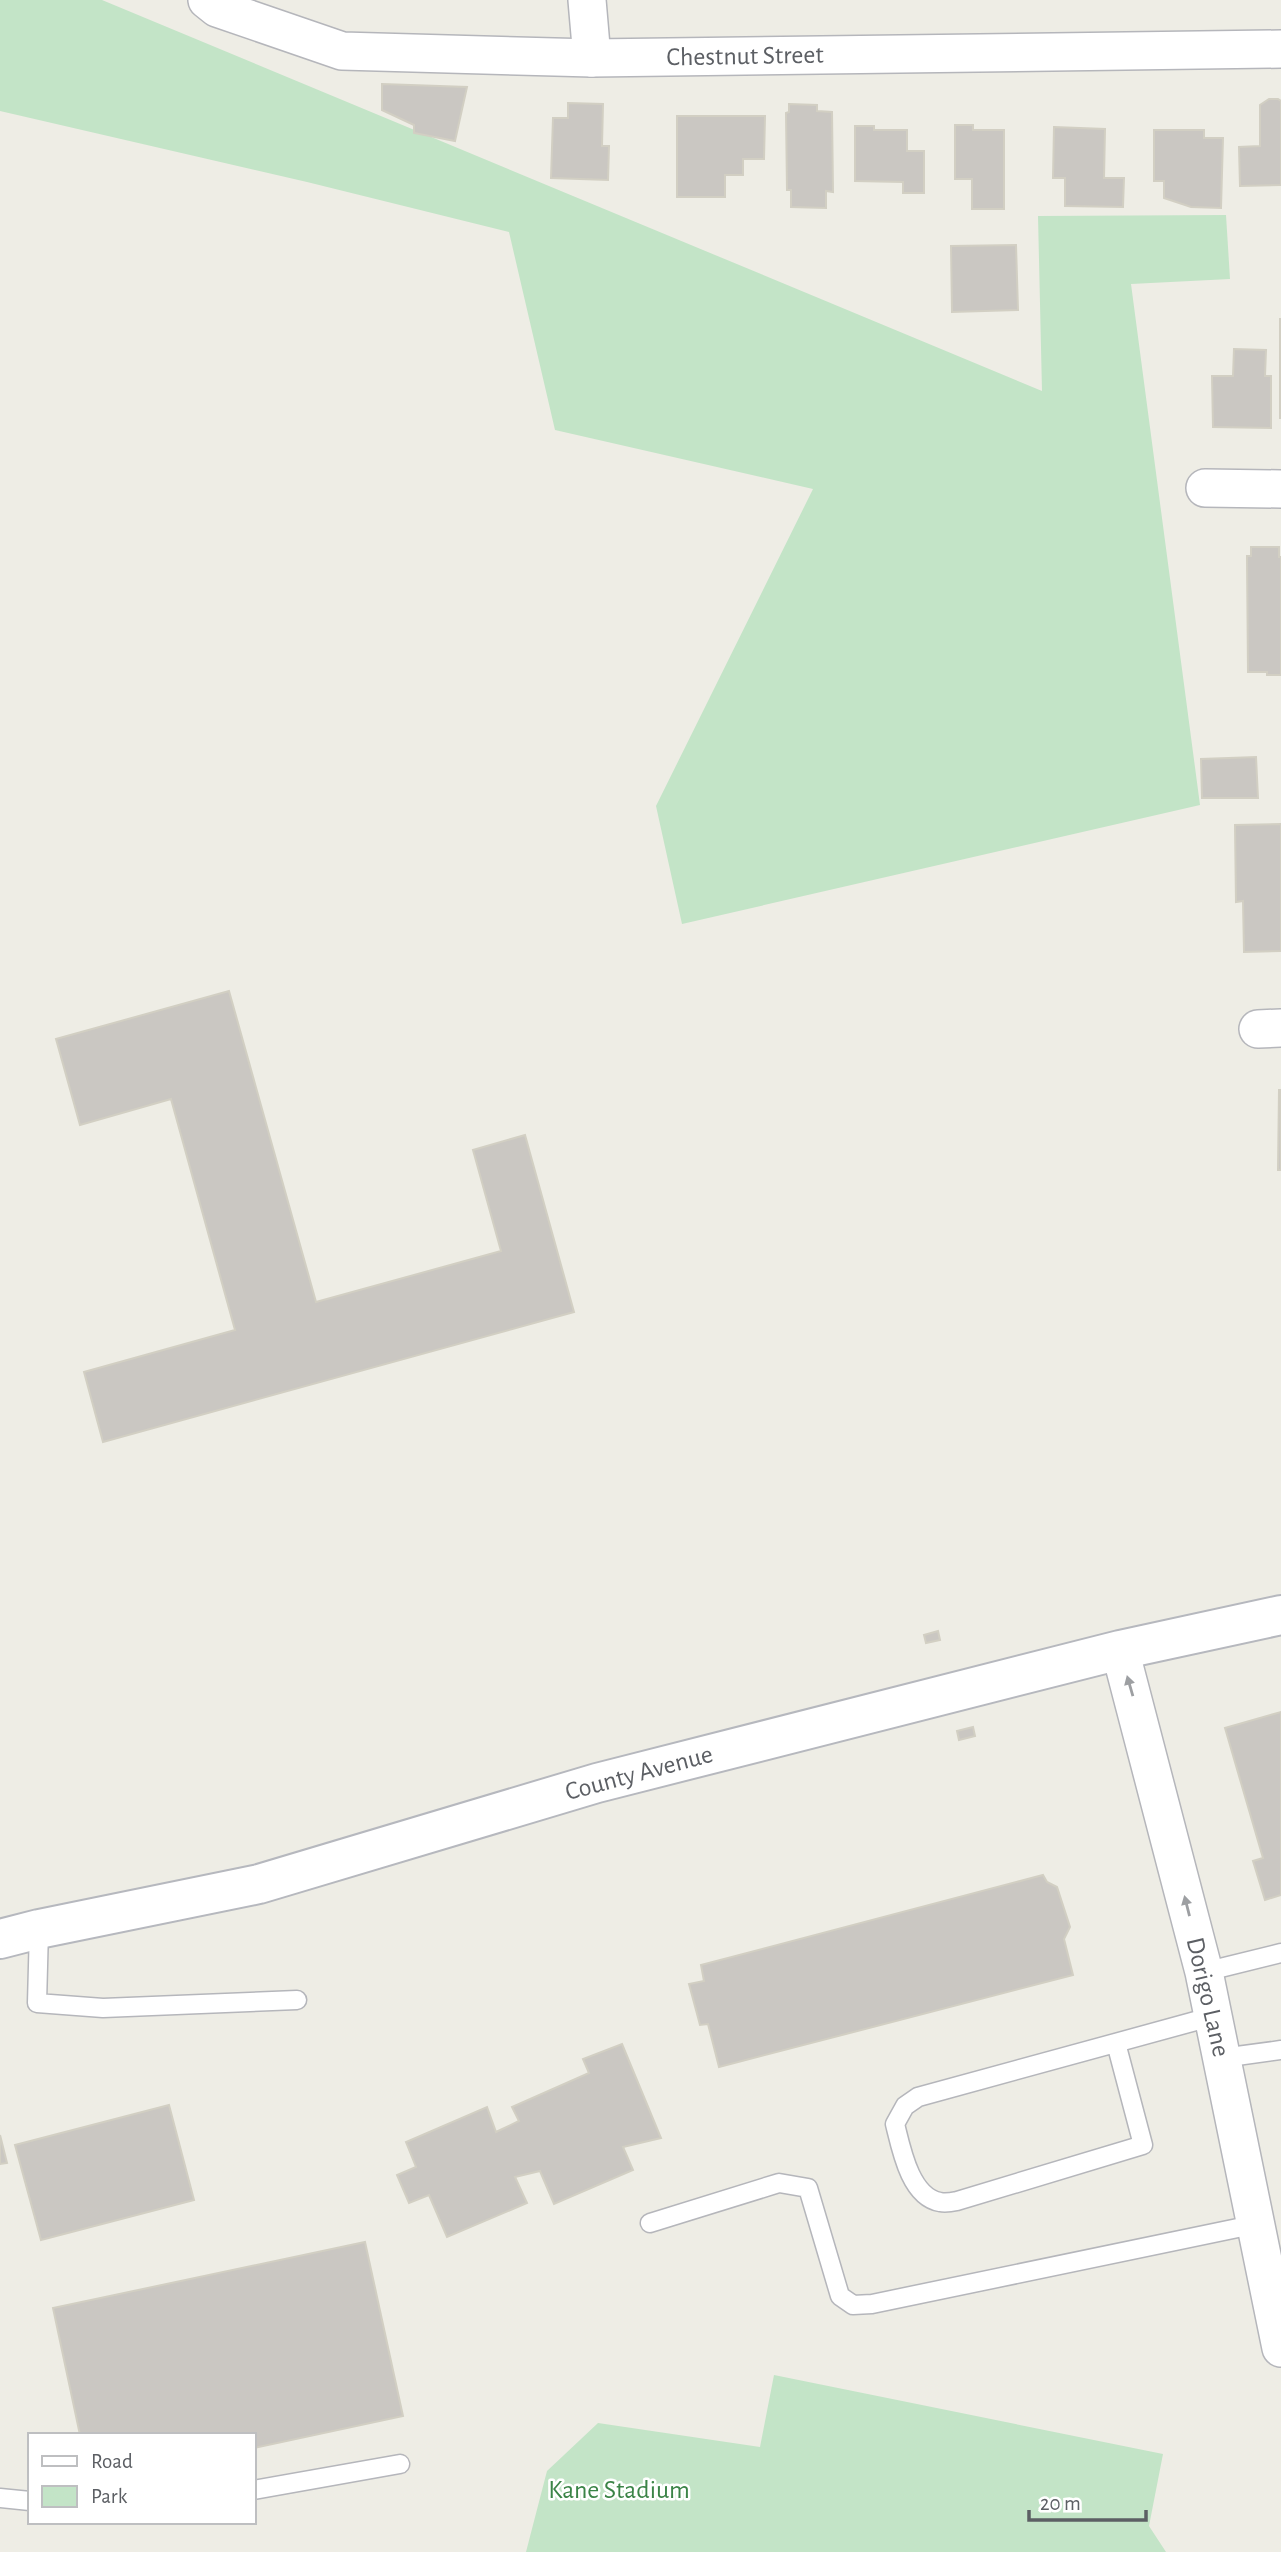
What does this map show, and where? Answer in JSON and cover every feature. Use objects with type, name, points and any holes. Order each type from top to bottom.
[{"type":"main road","name":"County Avenue","points":[[0,1939],[259,1884],[597,1783],[1120,1650],[1281,1615]]},
{"type":"street","points":[[587,0],[592,58]]},
{"type":"street","name":"Chestnut Street","points":[[212,4],[342,51],[592,58],[1281,50]]},
{"type":"street","points":[[1205,488],[1281,489]]},
{"type":"street","name":"Dorigo Lane","points":[[1120,1650],[1204,1972],[1281,2347]]},
{"type":"lane","points":[[39,1929],[37,2003],[103,2008],[297,2000]]},
{"type":"lane","points":[[1204,1972],[1281,1953]]},
{"type":"lane","points":[[1116,2043],[1143,2145],[957,2201],[939,2202],[924,2193],[914,2182],[903,2156],[895,2124],[905,2106],[918,2097],[1214,2016]]},
{"type":"lane","points":[[1222,2058],[1281,2050]]},
{"type":"lane","points":[[650,2223],[779,2182],[808,2188],[840,2297],[853,2305],[872,2304],[1257,2224]]},
{"type":"lane","points":[[256,2490],[400,2464]]},
{"type":"lane","points":[[0,2498],[28,2501]]},
{"type":"green space","points":[[0,0],[102,0],[1042,391],[1038,216],[1226,215],[1230,279],[1131,284],[1200,805],[682,924],[656,806],[813,489],[555,430],[509,232],[0,111]]},
{"type":"green space","name":"Kane Stadium","points":[[774,2375],[1163,2454],[1149,2526],[1166,2552],[526,2552],[547,2471],[598,2423],[760,2447]]},
{"type":"building","points":[[382,84],[467,87],[455,141],[414,133],[414,125],[382,110]]},
{"type":"building","points":[[1269,99],[1281,101],[1281,185],[1240,186],[1239,147],[1260,146],[1260,105]]},
{"type":"building","points":[[568,103],[603,104],[602,146],[609,146],[608,180],[551,178],[553,118],[568,118]]},
{"type":"building","points":[[789,104],[817,105],[817,111],[832,112],[833,192],[826,191],[826,208],[791,207],[791,190],[787,190],[786,113],[789,112]]},
{"type":"building","points":[[677,116],[765,116],[764,159],[743,159],[743,175],[725,175],[725,197],[677,197]]},
{"type":"building","points":[[955,125],[973,125],[973,130],[1004,130],[1004,209],[972,209],[972,179],[955,179]]},
{"type":"building","points":[[855,126],[874,126],[874,130],[907,130],[907,151],[924,151],[924,193],[903,193],[903,182],[855,181]]},
{"type":"building","points":[[1054,127],[1105,129],[1104,178],[1124,178],[1123,207],[1065,206],[1065,178],[1053,178]]},
{"type":"building","points":[[1154,130],[1204,130],[1204,138],[1223,138],[1221,208],[1191,207],[1164,198],[1164,181],[1154,181]]},
{"type":"building","points":[[1016,245],[1018,310],[952,312],[951,246]]},
{"type":"building","points":[[1281,319],[1281,418],[1280,418]]},
{"type":"building","points":[[1234,349],[1266,350],[1265,376],[1271,376],[1271,428],[1213,427],[1212,376],[1233,376]]},
{"type":"building","points":[[1251,547],[1279,547],[1281,675],[1248,672],[1247,556],[1251,556]]},
{"type":"building","points":[[1256,757],[1258,798],[1202,798],[1201,759]]},
{"type":"building","points":[[1281,824],[1281,951],[1244,952],[1243,901],[1236,902],[1235,825]]},
{"type":"building","points":[[229,991],[316,1302],[501,1251],[473,1150],[525,1135],[574,1312],[103,1442],[84,1372],[235,1330],[171,1099],[80,1125],[56,1039]]},
{"type":"building","points":[[1281,1090],[1281,1170],[1278,1170]]},
{"type":"building","points":[[938,1631],[940,1640],[926,1643],[924,1635]]},
{"type":"building","points":[[1281,1712],[1281,1895],[1265,1900],[1253,1861],[1263,1858],[1225,1728]]},
{"type":"building","points":[[973,1727],[975,1736],[959,1740],[957,1731]]},
{"type":"building","points":[[1043,1875],[1047,1882],[1057,1887],[1070,1927],[1064,1939],[1073,1975],[719,2067],[708,2024],[700,2025],[689,1984],[704,1981],[701,1965]]},
{"type":"building","points":[[622,2044],[661,2138],[623,2147],[633,2170],[554,2204],[540,2171],[515,2177],[527,2203],[447,2237],[429,2195],[409,2203],[397,2175],[416,2167],[406,2142],[487,2107],[496,2132],[519,2121],[512,2107],[589,2073],[583,2059]]},
{"type":"building","points":[[169,2105],[194,2200],[41,2240],[15,2145]]},
{"type":"building","points":[[0,2135],[7,2163],[0,2164]]},
{"type":"building","points":[[365,2242],[403,2416],[256,2448],[256,2433],[80,2433],[53,2308]]}]
